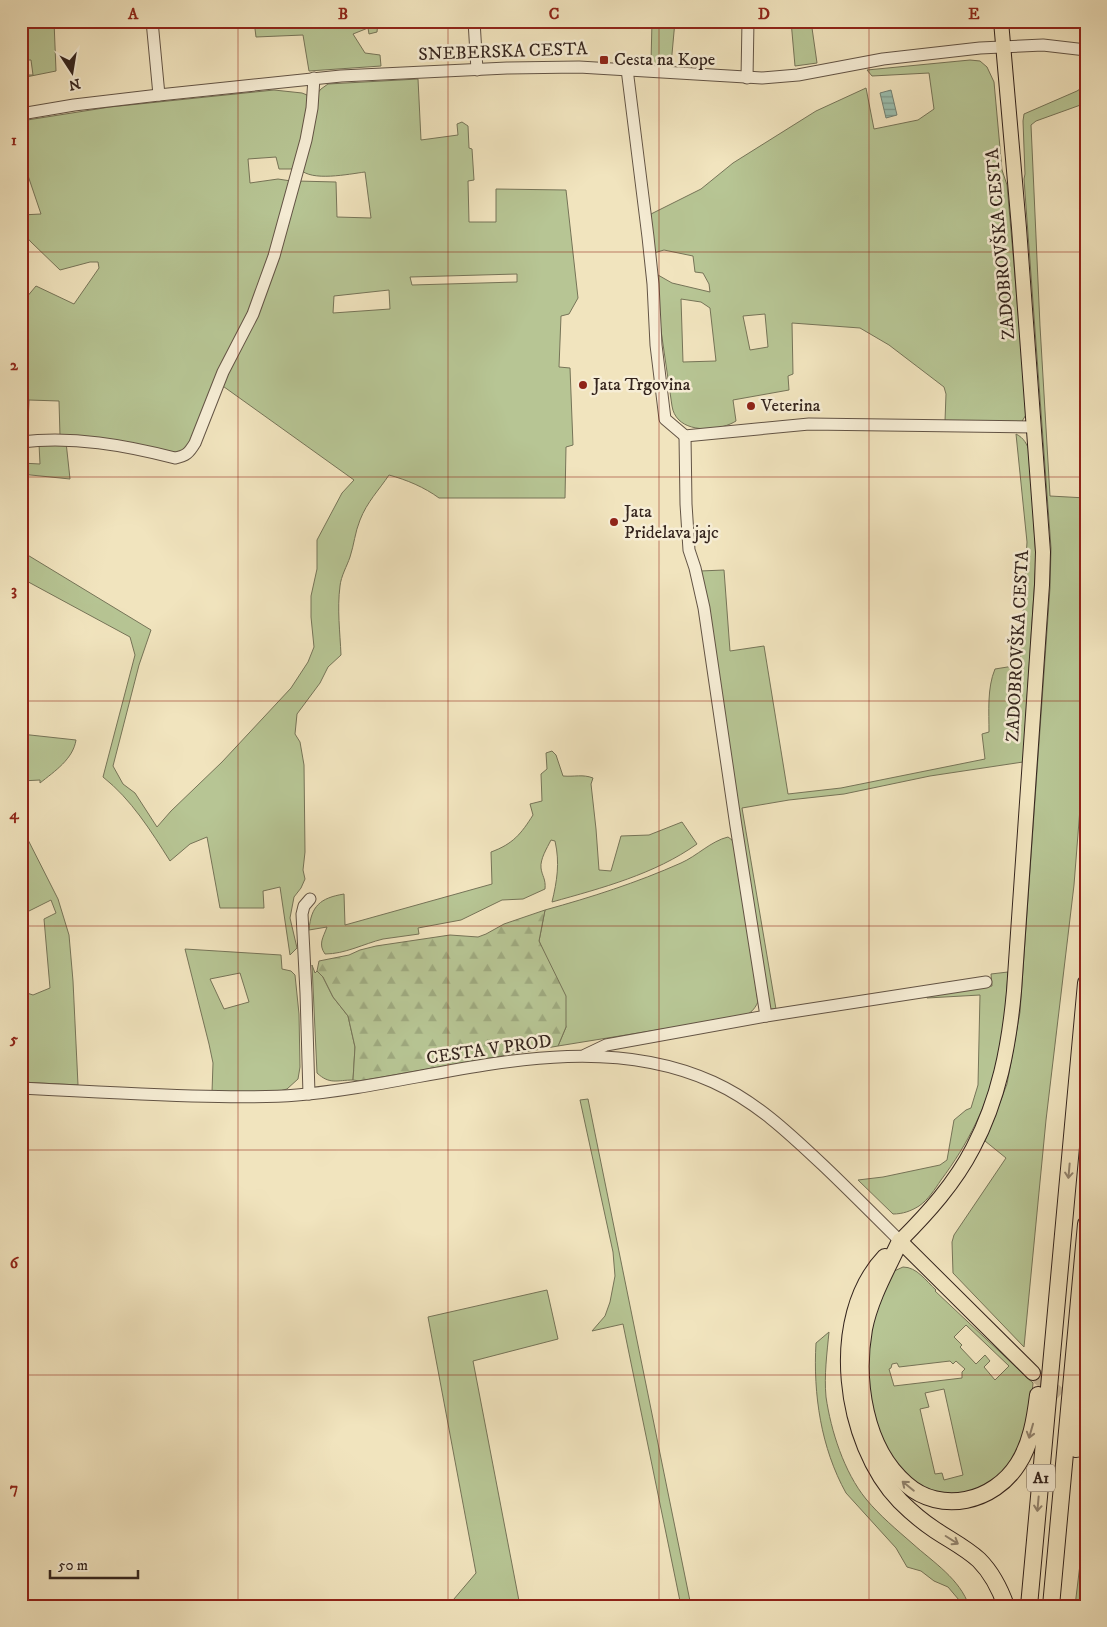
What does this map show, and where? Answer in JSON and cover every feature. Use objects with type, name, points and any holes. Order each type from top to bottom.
[{"type":"highway","name":"A1","points":[[1029,1606],[1086,983]]},
{"type":"highway","name":"A1","points":[[1051,1606],[1086,1224]]},
{"type":"highway","points":[[900,1241],[870,1306],[863,1335],[860,1371],[864,1402],[875,1440],[891,1468],[914,1491],[942,1500],[964,1501],[987,1493],[1005,1480],[1018,1464],[1028,1441],[1035,1418],[1040,1380],[1052,1351]]},
{"type":"highway","points":[[900,1241],[873,1273],[862,1294],[855,1316],[850,1341],[849,1366],[851,1398],[856,1419],[874,1463],[899,1500],[916,1516],[980,1561],[998,1586],[1006,1606]]},
{"type":"highway","points":[[1062,1486],[1072,1468],[1076,1453],[1086,1382]]},
{"type":"main road","name":"ZADOBROVŠKA CESTA","points":[[900,1241],[934,1205],[973,1149],[998,1087],[1010,1032],[1043,552],[1001,21]]},
{"type":"main road","points":[[900,1241],[1034,1373]]},
{"type":"street","points":[[152,21],[159,95]]},
{"type":"street","points":[[474,21],[477,70]]},
{"type":"street","points":[[747,78],[748,21]]},
{"type":"street","name":"SNEBERSKA CESTA","points":[[21,114],[74,105],[314,78],[572,67],[747,78],[785,77],[892,58],[1003,46],[1043,45],[1086,50]]},
{"type":"street","points":[[627,69],[648,237],[653,284],[656,345],[665,419],[685,436],[809,424],[1034,427]]},
{"type":"street","points":[[21,442],[58,439],[123,445],[175,458],[183,457],[189,453],[195,443],[223,372],[253,314],[274,256],[306,140],[312,108],[314,78]]},
{"type":"street","points":[[685,436],[689,550],[704,608],[734,817],[766,1016]]},
{"type":"street","points":[[309,1094],[302,914],[304,906],[310,899]]},
{"type":"street","points":[[582,1056],[606,1045],[766,1016],[986,982]]},
{"type":"street","name":"CESTA V PROD","points":[[21,1088],[125,1094],[251,1097],[309,1094],[369,1086],[513,1061],[582,1056],[627,1059],[663,1066],[698,1076],[742,1098],[774,1120],[900,1241]]},
{"type":"green space","points":[[21,21],[54,21],[56,71],[21,78],[21,75],[33,75],[31,60],[21,60]]},
{"type":"green space","points":[[254,21],[378,21],[377,32],[369,34],[368,28],[353,34],[365,53],[380,55],[381,66],[309,71],[303,35],[256,37]]},
{"type":"green space","points":[[652,21],[675,21],[671,65],[651,63]]},
{"type":"green space","points":[[791,21],[811,21],[817,63],[795,66]]},
{"type":"green space","points":[[970,60],[980,61],[987,67],[994,82],[1002,170],[1007,185],[1027,413],[1021,423],[945,421],[946,394],[944,387],[889,345],[860,328],[792,323],[793,374],[788,376],[789,390],[733,400],[736,421],[730,424],[707,429],[691,427],[685,424],[676,417],[672,406],[656,296],[658,275],[672,283],[710,292],[709,284],[703,273],[695,272],[693,256],[664,250],[654,253],[651,214],[701,189],[733,163],[816,111],[866,88],[874,129],[918,120],[934,109],[929,73],[872,76],[867,70]],"holes":[[[681,299],[701,302],[710,308],[716,361],[683,362]],[[765,314],[768,347],[750,350],[743,316]]]},
{"type":"green space","points":[[418,79],[421,140],[458,135],[457,124],[462,122],[468,126],[474,180],[468,181],[469,222],[496,222],[496,189],[566,190],[578,298],[569,314],[561,316],[559,367],[570,368],[573,445],[566,447],[565,498],[439,498],[415,484],[389,475],[366,507],[358,525],[341,582],[339,612],[341,655],[328,667],[320,683],[297,714],[295,734],[300,742],[304,765],[305,852],[303,870],[305,879],[294,897],[290,918],[297,948],[290,955],[280,887],[263,891],[264,908],[220,908],[207,837],[190,844],[170,861],[131,805],[103,777],[135,655],[130,637],[21,578],[21,551],[151,630],[139,665],[113,766],[123,784],[135,793],[157,827],[222,762],[291,688],[308,662],[314,647],[311,596],[317,569],[317,540],[342,493],[354,480],[220,384],[297,181],[336,182],[337,217],[371,218],[365,172],[321,176],[305,173],[300,169],[316,95],[328,84]],"holes":[[[517,274],[517,282],[412,285],[410,277]],[[389,290],[390,309],[333,313],[334,296]]]},
{"type":"green space","points":[[1086,82],[1086,103],[1036,121],[1031,125],[1050,496],[1086,498],[1086,732],[1074,885],[1046,1120],[1024,1347],[953,1273],[952,1242],[954,1235],[1006,1158],[985,1141],[1007,1084],[1020,1012],[1050,588],[1051,548],[1024,179],[1023,121],[1024,114],[1077,91]]},
{"type":"green space","points":[[274,90],[307,95],[309,105],[294,169],[279,169],[276,157],[248,159],[250,183],[278,179],[291,181],[266,272],[192,443],[176,455],[60,436],[59,401],[29,400],[28,424],[21,424],[21,304],[36,286],[74,304],[99,268],[98,262],[90,262],[60,270],[21,231],[21,215],[41,214],[21,155],[21,121],[110,107]]},
{"type":"green space","points":[[1016,434],[1025,442],[1030,453],[1036,561],[1023,762],[930,776],[844,794],[789,800],[742,808],[776,1009],[770,1009],[700,571],[724,570],[730,651],[764,646],[788,794],[841,788],[985,759],[982,734],[989,732],[992,676],[995,669],[1020,665],[1027,542]]},
{"type":"green space","points":[[66,442],[70,479],[21,474],[21,463],[40,464],[39,444]]},
{"type":"green space","points":[[21,734],[76,740],[67,759],[40,783],[40,780],[21,781]]},
{"type":"green space","points":[[552,751],[556,755],[563,776],[593,778],[591,784],[599,870],[611,871],[621,836],[649,835],[682,822],[697,844],[681,855],[646,872],[552,902],[558,864],[555,841],[551,840],[541,865],[545,889],[523,899],[502,900],[461,920],[418,928],[419,934],[383,939],[347,951],[325,954],[322,944],[327,927],[309,930],[312,915],[318,904],[329,898],[344,894],[345,925],[492,884],[491,852],[505,846],[516,838],[533,815],[530,804],[542,801],[541,774],[547,769],[546,753]]},
{"type":"green space","points":[[21,826],[58,899],[69,935],[78,1085],[21,1082],[21,991],[33,995],[50,988],[44,919],[56,913],[51,900],[21,915]]},
{"type":"green space","points":[[728,837],[732,840],[736,849],[758,1002],[754,1009],[743,1016],[558,1046],[566,1027],[549,964],[539,941],[545,910],[597,895],[647,877],[681,863]]},
{"type":"green space","points":[[545,910],[539,941],[566,996],[566,1027],[558,1046],[360,1081],[353,1080],[355,1047],[348,1016],[333,997],[323,977],[317,971],[319,961],[349,955],[376,946],[450,935],[478,937],[504,924]]},
{"type":"green space","points":[[185,949],[281,955],[282,969],[291,971],[295,975],[299,1014],[300,1067],[298,1079],[287,1089],[276,1092],[212,1092],[213,1063]],"holes":[[[240,973],[249,1002],[224,1009],[210,979]]]},
{"type":"green space","points":[[312,965],[315,973],[317,971],[323,977],[333,997],[348,1016],[355,1047],[353,1080],[330,1080],[317,1073]]},
{"type":"green space","points":[[1008,972],[1005,1016],[1000,1049],[989,1092],[976,1123],[960,1152],[928,1198],[913,1209],[904,1213],[893,1214],[858,1180],[883,1177],[940,1165],[947,1160],[954,1120],[971,1108],[978,1085],[980,995],[927,998],[926,995],[992,986],[991,974]]},
{"type":"green space","points":[[588,1099],[691,1606],[681,1606],[623,1324],[592,1331],[605,1316],[615,1276],[613,1252],[580,1100]]},
{"type":"green space","points":[[903,1267],[917,1272],[1033,1383],[1030,1417],[1016,1458],[998,1479],[963,1496],[926,1491],[902,1472],[882,1442],[866,1382],[869,1331],[892,1272]],"holes":[[[966,1325],[1009,1366],[995,1380],[984,1367],[990,1361],[985,1355],[976,1364],[960,1347],[962,1345],[954,1337]],[[950,1361],[953,1364],[956,1361],[965,1369],[962,1372],[962,1378],[894,1386],[889,1369],[892,1364],[897,1363],[899,1367]],[[944,1389],[963,1475],[944,1480],[942,1473],[935,1474],[920,1409],[929,1407],[925,1393]]]},
{"type":"green space","points":[[547,1290],[558,1339],[473,1361],[520,1606],[448,1606],[476,1573],[428,1317]]},
{"type":"green space","points":[[829,1332],[826,1397],[835,1437],[851,1476],[866,1499],[877,1511],[953,1579],[965,1596],[969,1606],[961,1606],[959,1600],[948,1587],[934,1581],[921,1571],[907,1567],[896,1548],[846,1493],[837,1476],[820,1420],[816,1382],[816,1343]]},
{"type":"green space","points":[[1086,1514],[1086,1606],[1075,1606]]},
{"type":"shaded area","points":[[891,90],[897,115],[886,118],[880,93]]},
{"type":"tunnel","points":[[1033,1373],[1076,1408]]},
{"type":"place","name":"Cesta na Kope","points":[[604,60]]},
{"type":"place","name":"Jata Trgovina","points":[[583,385]]},
{"type":"place","name":"Veterina","points":[[751,406]]},
{"type":"place","name":"Jata Pridelava jajc","points":[[614,522]]}]
